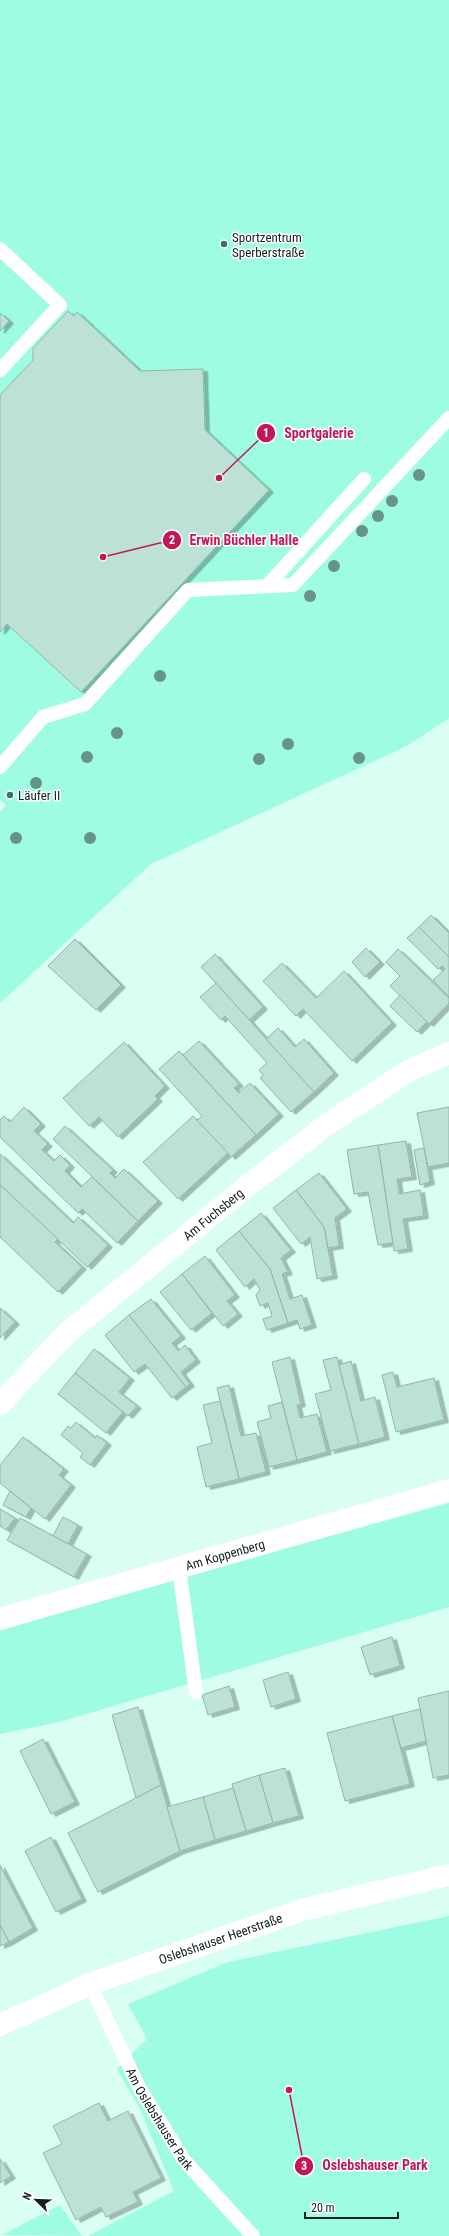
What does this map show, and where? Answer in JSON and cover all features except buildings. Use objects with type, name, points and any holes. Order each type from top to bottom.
[{"type":"street","name":"Am Fuchsberg","points":[[0,1404],[67,1332],[250,1184],[335,1119],[410,1070],[449,1053]]},
{"type":"street","name":"Am Koppenberg","points":[[0,1619],[449,1490]]},
{"type":"street","name":"Oslebshauser Heerstraße","points":[[0,2025],[90,1984],[302,1910],[449,1875]]},
{"type":"lane","points":[[0,249],[60,305],[0,370]]},
{"type":"lane","points":[[0,767],[43,717],[85,704],[188,590],[293,585],[449,418]]},
{"type":"lane","points":[[267,586],[364,479]]},
{"type":"lane","points":[[179,1568],[196,1692]]},
{"type":"lane","name":"Am Oslebshauser Park","points":[[90,1984],[140,2089],[184,2160],[253,2236]]},
{"type":"green space","name":"Sportzentrum Sperberstraße","points":[[0,0],[449,0],[449,718],[407,746],[151,864],[0,1003],[0,812],[6,805],[0,800]]},
{"type":"green space","points":[[449,1503],[449,1607],[59,1722],[0,1734],[0,1631],[16,1624]]},
{"type":"green space","points":[[449,1916],[449,2236],[88,2236],[174,2191],[141,2111],[117,2069],[147,2039],[128,2004],[228,1962]]},
{"type":"green space","points":[[60,2205],[82,2236],[2,2235]]},
{"type":"place","name":"Sportzentrum Sperberstraße","points":[[224,244]]},
{"type":"place","name":"Sportgalerie","points":[[219,478]]},
{"type":"place","name":"Erwin Büchler Halle","points":[[103,557]]},
{"type":"place","name":"Läufer II","points":[[10,795]]},
{"type":"place","name":"Oslebshauser Park","points":[[289,2090]]}]
